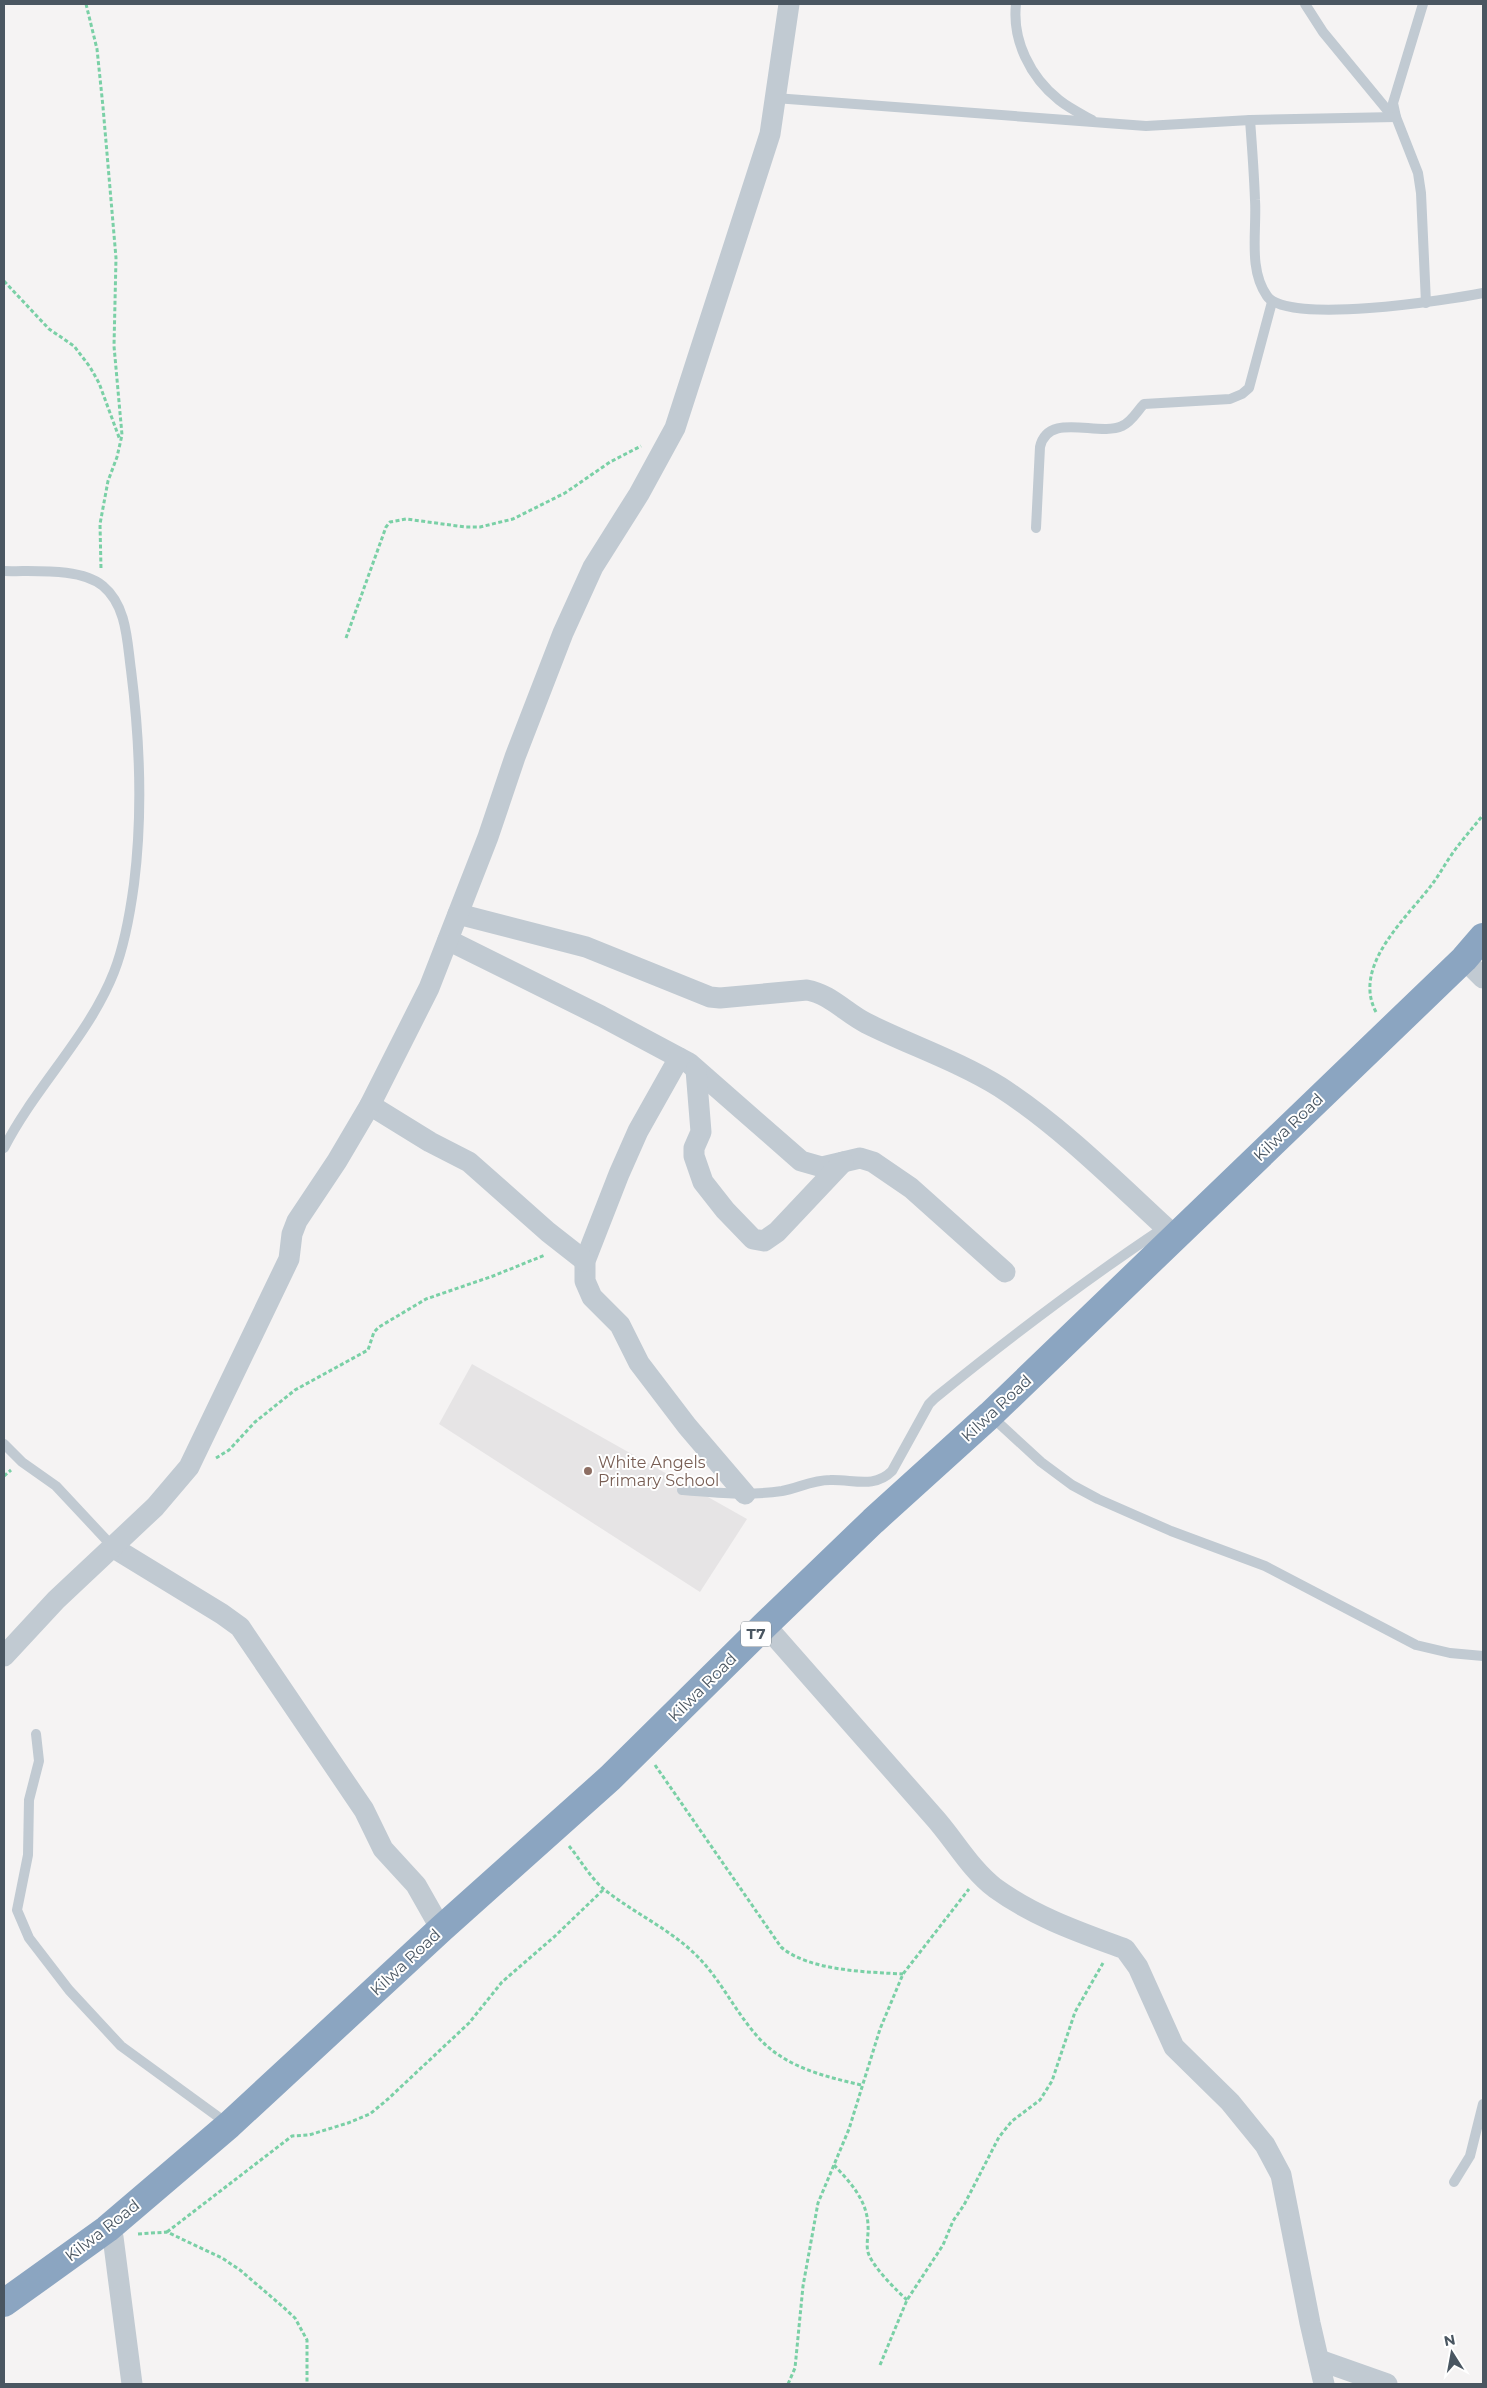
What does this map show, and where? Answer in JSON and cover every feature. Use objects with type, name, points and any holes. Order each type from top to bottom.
[{"type":"highway","name":"Kilwa Road","points":[[4,2303],[110,2233],[441,1929],[555,1828],[873,1521],[990,1415],[1169,1232],[1387,1032],[1464,959],[1483,937]]},
{"type":"street","points":[[4,1656],[56,1600],[156,1508],[189,1467],[289,1259],[292,1234],[297,1221],[337,1162],[370,1105],[428,988],[458,914],[563,633],[593,568],[639,494],[675,428],[770,134],[789,4]]},
{"type":"street","points":[[458,914],[586,947],[710,997],[729,998],[807,990],[819,993],[864,1022],[924,1048],[998,1086],[1026,1105],[1078,1147],[1169,1232]]},
{"type":"street","points":[[448,940],[601,1016],[687,1064],[801,1162],[822,1166],[854,1158],[865,1158],[911,1188],[1005,1272]]},
{"type":"street","points":[[1464,959],[1483,978]]},
{"type":"street","points":[[687,1064],[701,1132],[694,1148],[694,1156],[704,1182],[711,1192],[753,1239],[764,1241],[777,1232],[843,1162]]},
{"type":"street","points":[[687,1064],[630,1148],[585,1261],[585,1281],[592,1297],[620,1325],[639,1364],[687,1426],[744,1494]]},
{"type":"street","points":[[370,1105],[430,1142],[469,1162],[585,1261]]},
{"type":"street","points":[[114,1548],[240,1627],[364,1810],[383,1849],[416,1885],[441,1929]]},
{"type":"street","points":[[765,1624],[938,1822],[980,1874],[1026,1909],[1053,1923],[1125,1949],[1134,1958],[1174,2047],[1230,2102],[1266,2145],[1276,2163],[1281,2175],[1324,2384]]},
{"type":"street","points":[[110,2233],[132,2384]]},
{"type":"street","points":[[1318,2360],[1387,2384]]},
{"type":"lane","points":[[1016,4],[1015,17],[1020,47],[1034,73],[1058,100],[1095,122]]},
{"type":"lane","points":[[1305,4],[1323,32],[1394,117],[1418,173],[1421,193],[1426,303]]},
{"type":"lane","points":[[1394,117],[1393,104],[1396,92],[1423,4]]},
{"type":"lane","points":[[775,98],[1146,126],[1250,120],[1394,117]]},
{"type":"lane","points":[[1250,120],[1255,202],[1256,266],[1266,295],[1272,302],[1280,306],[1324,310],[1399,307],[1483,293]]},
{"type":"lane","points":[[1036,528],[1040,447],[1045,435],[1058,427],[1101,430],[1122,426],[1146,404],[1230,398],[1242,394],[1249,388],[1272,302]]},
{"type":"lane","points":[[4,571],[78,574],[101,584],[115,600],[124,622],[133,685],[141,780],[140,820],[131,903],[124,944],[114,974],[89,1020],[34,1097],[4,1148]]},
{"type":"lane","points":[[682,1490],[731,1495],[783,1491],[812,1482],[831,1480],[870,1483],[886,1477],[892,1472],[928,1404],[934,1398],[1095,1274],[1169,1232]]},
{"type":"lane","points":[[990,1415],[1041,1462],[1072,1485],[1098,1499],[1171,1531],[1266,1566],[1416,1645],[1450,1653],[1483,1656]]},
{"type":"lane","points":[[4,1444],[22,1462],[56,1486],[114,1548]]},
{"type":"lane","points":[[36,1734],[39,1761],[28,1800],[28,1855],[16,1910],[29,1938],[69,1990],[121,2046],[229,2125]]},
{"type":"lane","points":[[1454,2182],[1470,2156],[1483,2104]]},
{"type":"path","points":[[86,4],[97,49],[116,258],[114,346],[120,406],[118,457],[108,481],[100,524],[101,584]]},
{"type":"path","points":[[4,281],[49,329],[74,346],[90,367],[99,383],[120,441]]},
{"type":"path","points":[[346,638],[386,527],[390,522],[406,519],[465,527],[480,527],[513,519],[565,493],[610,462],[642,445]]},
{"type":"path","points":[[1387,1032],[1373,1007],[1372,971],[1376,959],[1412,907],[1432,884],[1450,856],[1483,815]]},
{"type":"path","points":[[210,1462],[229,1450],[255,1422],[295,1390],[368,1350],[374,1332],[379,1327],[426,1299],[493,1276],[566,1246]]},
{"type":"path","points":[[642,1746],[781,1947],[802,1960],[856,1971],[903,1974]]},
{"type":"path","points":[[555,1828],[604,1889],[694,1953],[717,1978],[757,2037],[781,2057],[813,2073],[862,2085]]},
{"type":"path","points":[[788,2384],[795,2368],[803,2286],[818,2203],[849,2129],[880,2028],[903,1974],[980,1874]]},
{"type":"path","points":[[167,2232],[292,2136],[309,2135],[370,2114],[469,2023],[502,1982],[604,1889]]},
{"type":"path","points":[[880,2365],[907,2300],[943,2245],[953,2221],[964,2205],[1003,2132],[1012,2121],[1040,2100],[1052,2081],[1075,2012],[1113,1945]]},
{"type":"path","points":[[834,2165],[855,2187],[860,2199],[868,2221],[867,2244],[869,2257],[907,2300]]},
{"type":"path","points":[[110,2233],[167,2232],[222,2258],[240,2270],[295,2318],[307,2340],[306,2384]]},
{"type":"shaded area","name":"White Angels Primary School","points":[[472,1364],[747,1519],[700,1592],[439,1424]]},
{"type":"place","name":"White Angels Primary School","points":[[588,1471]]}]
